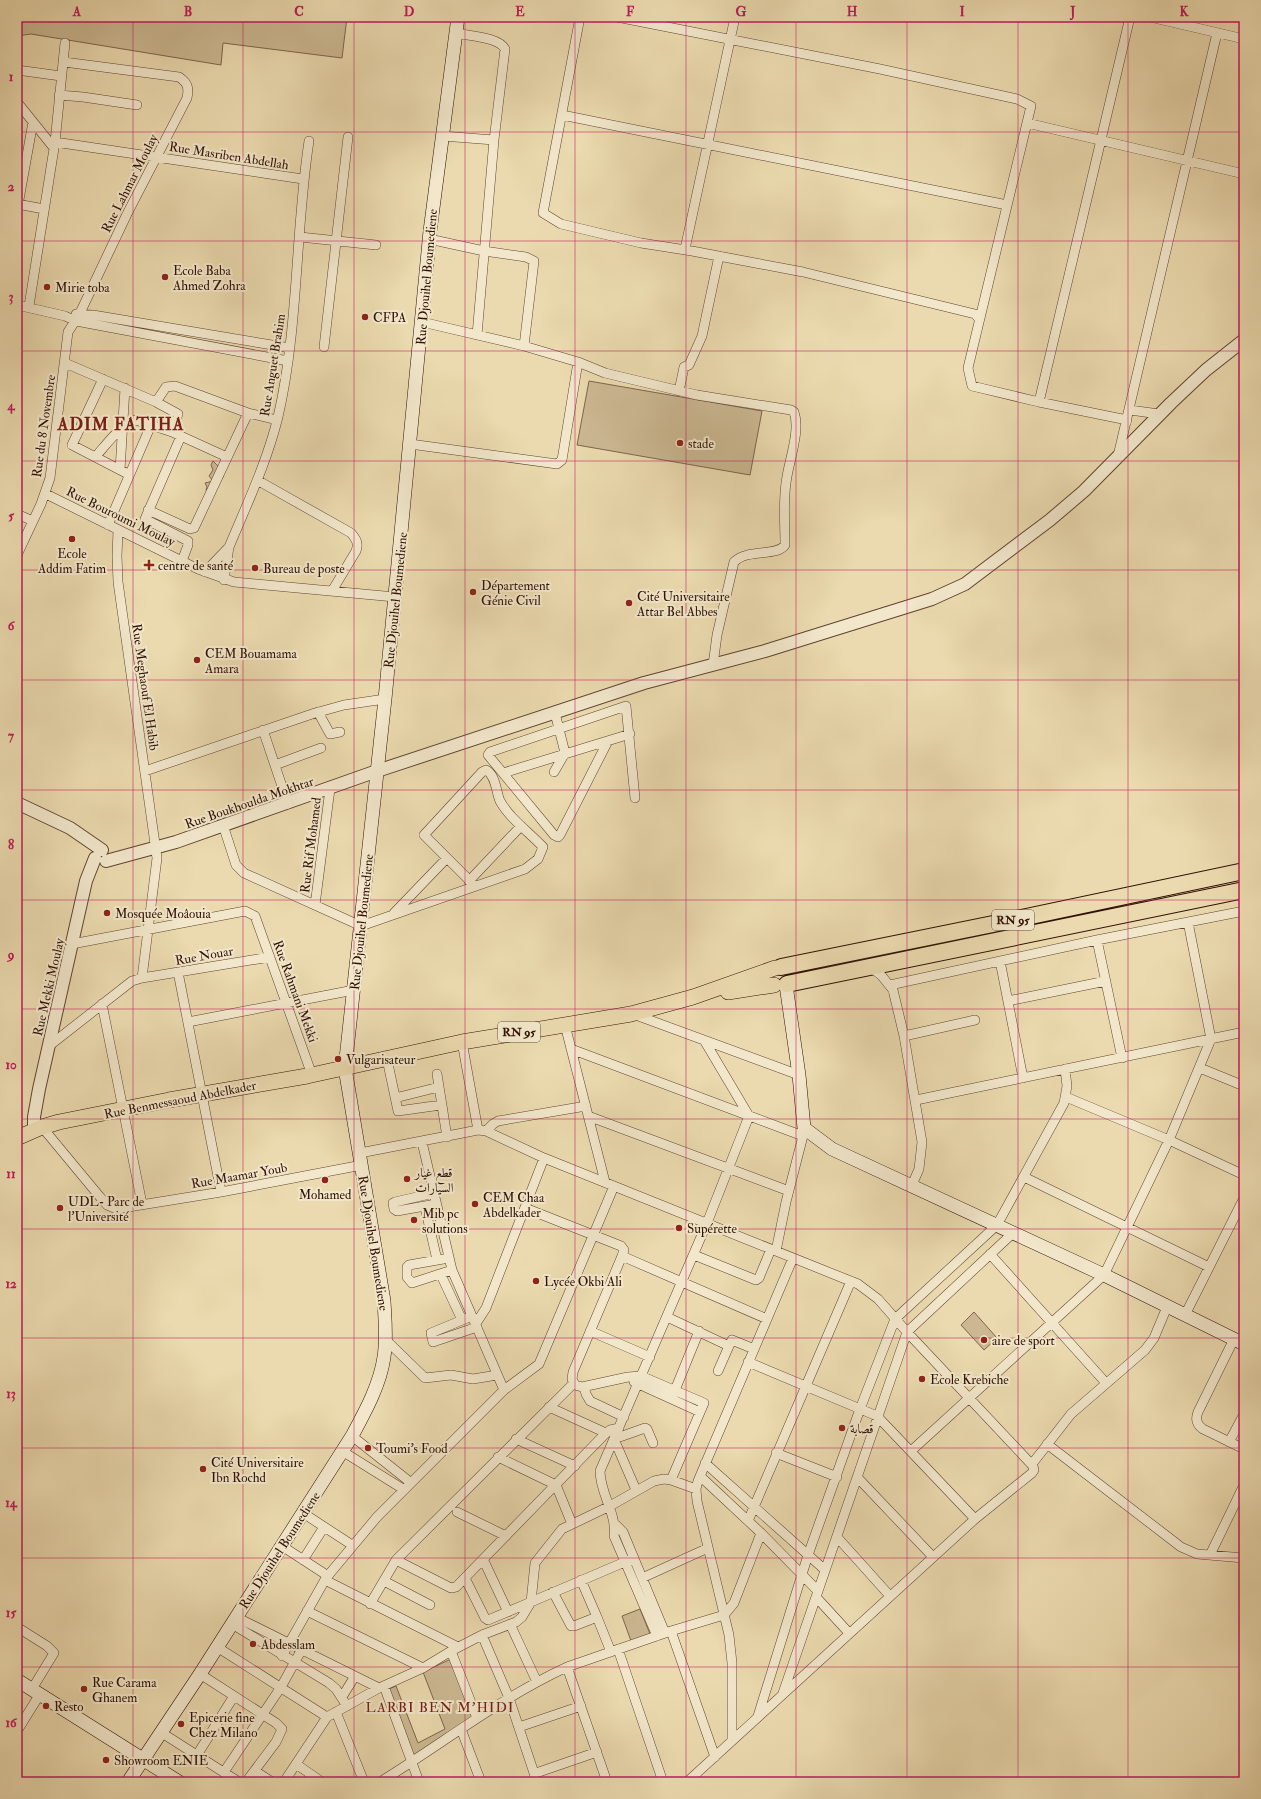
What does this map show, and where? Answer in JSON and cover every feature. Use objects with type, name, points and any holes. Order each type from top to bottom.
[{"type":"highway","name":"RN 95","points":[[778,968],[1244,871]]},
{"type":"highway","name":"RN 95","points":[[781,985],[1244,890]]},
{"type":"main road","name":"Rue Djouihel Boumediene","points":[[128,1782],[218,1647],[352,1436],[364,1414],[378,1381],[384,1357],[386,1340],[384,1301],[345,1068],[385,699],[429,239],[458,17]]},
{"type":"main road","points":[[778,968],[787,969],[790,975],[781,985],[791,1014],[799,1075],[804,1132],[832,1149],[1104,1275],[1239,1342]]},
{"type":"main road","name":"RN 95","points":[[345,1068],[462,1042],[631,1014],[693,997],[778,968]]},
{"type":"main road","name":"RN 95","points":[[693,997],[781,985]]},
{"type":"main road","name":"Rue Benmessaoud Abdelkader","points":[[17,1138],[38,1128],[202,1094],[345,1068]]},
{"type":"main road","points":[[17,1680],[179,1782]]},
{"type":"street","points":[[580,17],[543,213],[561,224],[641,243],[685,249],[802,272],[975,314],[979,319]]},
{"type":"street","points":[[617,17],[730,38],[1017,99],[1030,106],[968,368],[972,386],[1039,402],[1127,420]]},
{"type":"street","points":[[685,249],[734,17]]},
{"type":"street","points":[[1039,402],[1130,17]]},
{"type":"street","points":[[1150,17],[1244,39]]},
{"type":"street","points":[[1118,456],[1130,410],[1217,33]]},
{"type":"street","points":[[456,34],[496,40],[503,44],[505,49],[494,140],[478,335]]},
{"type":"street","points":[[29,306],[54,145],[65,43]]},
{"type":"street","name":"Rue Lahmar Moulay","points":[[64,62],[179,77],[186,82],[188,88],[186,98],[127,214],[78,317]]},
{"type":"street","points":[[17,70],[61,76]]},
{"type":"street","points":[[59,95],[137,105]]},
{"type":"street","points":[[17,102],[54,145]]},
{"type":"street","points":[[562,115],[1007,205]]},
{"type":"street","points":[[33,122],[18,204],[44,209]]},
{"type":"street","points":[[1027,123],[1244,174]]},
{"type":"street","points":[[442,136],[494,140]]},
{"type":"street","points":[[324,347],[348,137]]},
{"type":"street","name":"Rue Anguet Brahim","points":[[229,547],[266,457],[277,420],[290,348],[300,237],[303,180],[309,141]]},
{"type":"street","name":"Rue Masriben Abdellah","points":[[54,145],[156,156],[303,180]]},
{"type":"street","points":[[300,237],[376,245]]},
{"type":"street","points":[[429,239],[484,251],[526,257],[534,261],[524,346]]},
{"type":"street","points":[[679,391],[684,367],[689,365],[702,336],[719,256]]},
{"type":"street","points":[[17,305],[29,306],[65,316],[290,348]]},
{"type":"street","points":[[78,317],[288,361]]},
{"type":"street","name":"Rue du 8 Novembre","points":[[17,555],[46,494],[50,478],[65,363],[65,343],[68,332],[78,317]]},
{"type":"street","points":[[422,322],[524,346],[578,362],[605,373],[679,391],[791,410],[795,415],[795,433],[783,508],[785,546],[779,550],[749,554],[738,558],[734,562],[717,635],[713,665]]},
{"type":"street","name":"Rue Boukhoulda Mokhtar","points":[[101,856],[129,856],[156,848],[288,804],[377,771],[644,683],[827,633],[937,598],[958,589],[1050,520],[1079,495],[1159,414],[1206,370],[1244,340]]},
{"type":"street","points":[[410,444],[557,464],[562,460],[578,362]]},
{"type":"street","points":[[65,363],[125,388],[178,414],[172,432]]},
{"type":"street","points":[[103,379],[72,442],[74,446],[96,456],[128,474]]},
{"type":"street","points":[[156,402],[166,387],[174,386],[248,413],[277,420]]},
{"type":"street","points":[[120,470],[125,388]]},
{"type":"street","points":[[1130,410],[1159,414]]},
{"type":"street","points":[[148,510],[193,529],[248,413]]},
{"type":"street","points":[[96,456],[123,426],[136,420],[172,432],[227,457]]},
{"type":"street","points":[[108,525],[128,474],[151,425]]},
{"type":"street","points":[[181,436],[145,518],[146,521],[188,541],[182,561]]},
{"type":"street","points":[[257,480],[351,533],[356,539],[358,546],[356,551],[332,591]]},
{"type":"street","name":"Rue Bouroumi Moulay","points":[[46,494],[224,580],[395,597]]},
{"type":"street","points":[[17,514],[33,521]]},
{"type":"street","name":"Rue Meghaouf El Habib","points":[[118,530],[118,582],[157,863],[142,978]]},
{"type":"street","points":[[205,572],[229,547]]},
{"type":"street","points":[[224,580],[229,547]]},
{"type":"street","points":[[145,771],[318,712],[385,699]]},
{"type":"street","points":[[608,741],[558,837],[554,835],[489,757],[490,752],[627,706],[635,798]]},
{"type":"street","points":[[318,712],[330,734],[340,732]]},
{"type":"street","points":[[554,772],[565,753],[555,713]]},
{"type":"street","points":[[263,730],[288,804]]},
{"type":"street","points":[[503,773],[630,734]]},
{"type":"street","points":[[275,765],[321,748]]},
{"type":"street","points":[[223,825],[235,862],[240,869],[255,878],[361,926],[472,883],[525,869],[538,859],[543,847],[505,810],[498,796],[490,773],[486,770],[483,771],[424,834],[424,837],[472,883]]},
{"type":"street","name":"Rue Rif Mohamed","points":[[316,905],[330,789]]},
{"type":"street","points":[[17,803],[78,833],[101,856]]},
{"type":"street","points":[[472,883],[522,826]]},
{"type":"street","name":"Rue Mekki Moulay","points":[[38,1128],[34,1117],[39,1089],[86,881],[101,856]]},
{"type":"street","points":[[393,914],[446,859]]},
{"type":"street","name":"Rue Rahmani Mekki","points":[[148,930],[245,911],[255,916],[312,1075]]},
{"type":"street","points":[[890,985],[1097,940],[1188,922],[1244,913]]},
{"type":"street","points":[[911,1451],[1104,1275],[1169,1140],[1211,1039],[1188,922]]},
{"type":"street","points":[[72,944],[148,930]]},
{"type":"street","points":[[1097,940],[1122,1058]]},
{"type":"street","name":"Rue Nouar","points":[[49,1046],[134,980],[270,957]]},
{"type":"street","points":[[1000,961],[1023,1078]]},
{"type":"street","points":[[870,967],[881,975],[890,985],[895,996],[904,1036],[916,1100],[922,1151],[919,1169],[912,1185]]},
{"type":"street","points":[[178,972],[221,1192]]},
{"type":"street","points":[[1008,1001],[1106,981]]},
{"type":"street","points":[[188,1022],[354,990]]},
{"type":"street","points":[[102,1004],[142,1204]]},
{"type":"street","points":[[631,1014],[799,1075]]},
{"type":"street","points":[[904,1036],[975,1020]]},
{"type":"street","points":[[565,1025],[605,1182]]},
{"type":"street","points":[[916,1100],[1244,1032]]},
{"type":"street","points":[[704,1040],[748,1116],[730,1168],[694,1255],[600,1471],[601,1481],[616,1525],[623,1532],[629,1559],[646,1600],[664,1634],[714,1756]]},
{"type":"street","points":[[462,1042],[482,1131]]},
{"type":"street","points":[[571,1049],[748,1116],[804,1132],[774,1250],[759,1278],[756,1280],[694,1255]]},
{"type":"street","points":[[387,1059],[395,1098],[398,1110],[400,1112],[441,1105]]},
{"type":"street","points":[[1200,1068],[1244,1086]]},
{"type":"street","points":[[757,1717],[808,1555],[860,1409],[895,1319],[998,1225],[1062,1109],[1066,1097],[1067,1080],[1065,1069]]},
{"type":"street","points":[[437,1074],[447,1137]]},
{"type":"street","points":[[395,1098],[439,1087]]},
{"type":"street","points":[[1066,1097],[1169,1140],[1244,1175]]},
{"type":"street","points":[[482,1131],[498,1121],[586,1106]]},
{"type":"street","points":[[588,1116],[789,1191]]},
{"type":"street","name":"Rue Maamar Youb","points":[[38,1128],[103,1201],[112,1208],[121,1209],[142,1204],[221,1192],[361,1159],[422,1142],[482,1131]]},
{"type":"street","points":[[482,1131],[544,1158],[862,1286],[875,1296],[907,1332],[1032,1464],[1034,1470],[975,1519],[686,1782]]},
{"type":"street","points":[[422,1142],[452,1270],[504,1390]]},
{"type":"street","points":[[472,1316],[431,1334],[433,1342],[476,1326],[486,1308],[544,1158]]},
{"type":"street","points":[[1024,1177],[1209,1267]]},
{"type":"street","points":[[282,1656],[326,1578],[352,1545],[403,1489],[504,1390],[536,1368],[543,1359],[614,1186]]},
{"type":"street","points":[[434,1193],[395,1202],[393,1204],[395,1210],[397,1211],[436,1204]]},
{"type":"street","points":[[1185,1315],[1244,1198]]},
{"type":"street","points":[[425,1207],[437,1260]]},
{"type":"street","points":[[525,1208],[623,1248],[624,1251],[573,1372],[572,1379],[579,1387],[584,1387],[628,1377],[675,1390],[704,1403],[671,1480]]},
{"type":"street","points":[[782,1694],[907,1332],[1013,1233]]},
{"type":"street","points":[[990,1254],[1106,1383]]},
{"type":"street","points":[[622,1256],[767,1319]]},
{"type":"street","points":[[449,1258],[408,1266],[407,1277],[412,1283],[441,1275],[452,1270]]},
{"type":"street","points":[[732,1740],[732,1663],[729,1635],[697,1501],[696,1489],[705,1463],[793,1258]]},
{"type":"street","points":[[441,1275],[462,1320]]},
{"type":"street","points":[[748,1521],[851,1281]]},
{"type":"street","points":[[1032,1464],[1071,1414],[1149,1346],[1167,1307]]},
{"type":"street","points":[[667,1317],[700,1331],[729,1346]]},
{"type":"street","points":[[590,1331],[650,1357]]},
{"type":"street","points":[[671,1399],[700,1331]]},
{"type":"street","points":[[386,1340],[425,1378],[451,1375],[473,1379],[497,1374]]},
{"type":"street","points":[[718,1371],[732,1340],[754,1350]]},
{"type":"street","points":[[1239,1342],[1198,1412],[1196,1419],[1200,1427],[1244,1449]]},
{"type":"street","points":[[748,1362],[877,1416],[975,1519]]},
{"type":"street","points":[[639,1380],[671,1399],[700,1412]]},
{"type":"street","points":[[370,1604],[396,1560],[574,1383]]},
{"type":"street","points":[[584,1387],[590,1401],[624,1417]]},
{"type":"street","points":[[549,1407],[606,1433]]},
{"type":"street","points":[[1229,1442],[1241,1425],[1244,1414]]},
{"type":"street","points":[[396,1560],[451,1588],[456,1587],[606,1433],[615,1428],[619,1428]]},
{"type":"street","points":[[614,1439],[645,1428],[647,1429],[652,1443]]},
{"type":"street","points":[[352,1436],[410,1482]]},
{"type":"street","points":[[614,1439],[636,1490]]},
{"type":"street","points":[[516,1440],[575,1466]]},
{"type":"street","points":[[1047,1444],[1181,1547],[1197,1554],[1244,1558]]},
{"type":"street","points":[[342,1451],[403,1489]]},
{"type":"street","points":[[776,1453],[837,1477]]},
{"type":"street","points":[[498,1457],[556,1485],[572,1524]]},
{"type":"street","points":[[705,1463],[754,1505],[825,1570]]},
{"type":"street","points":[[700,1476],[802,1574],[849,1633]]},
{"type":"street","points":[[857,1477],[933,1557]]},
{"type":"street","points":[[284,1782],[327,1717],[381,1687],[423,1668],[454,1649],[510,1624],[522,1617],[531,1602],[535,1563],[559,1532],[572,1524],[610,1506],[654,1481],[664,1479],[671,1480],[696,1489]]},
{"type":"street","points":[[1210,1555],[1244,1485]]},
{"type":"street","points":[[457,1512],[506,1536]]},
{"type":"street","points":[[303,1513],[352,1545]]},
{"type":"street","points":[[303,1560],[324,1527]]},
{"type":"street","points":[[380,1782],[509,1698],[567,1667],[724,1615],[734,1603],[761,1533]]},
{"type":"street","points":[[837,1537],[890,1596]]},
{"type":"street","points":[[282,1546],[326,1578],[370,1604],[454,1649],[478,1718]]},
{"type":"street","points":[[642,1578],[708,1548]]},
{"type":"street","points":[[483,1559],[508,1612]]},
{"type":"street","points":[[629,1559],[642,1578],[646,1600]]},
{"type":"street","points":[[465,1578],[485,1619],[488,1620],[629,1559]]},
{"type":"street","points":[[581,1580],[597,1617],[615,1651],[664,1782]]},
{"type":"street","points":[[384,1581],[430,1605]]},
{"type":"street","points":[[553,1592],[571,1626],[597,1617]]},
{"type":"street","points":[[308,1611],[423,1668]]},
{"type":"street","points":[[234,1621],[289,1643],[355,1676],[381,1687],[419,1782]]},
{"type":"street","points":[[234,1621],[282,1656],[329,1683],[336,1689],[347,1706]]},
{"type":"street","points":[[510,1624],[537,1682]]},
{"type":"street","points":[[17,1627],[51,1649],[54,1653],[17,1731]]},
{"type":"street","points":[[482,1636],[509,1698],[537,1778],[597,1752]]},
{"type":"street","points":[[218,1647],[327,1717]]},
{"type":"street","points":[[224,1772],[281,1687],[302,1649]]},
{"type":"street","points":[[567,1667],[607,1782]]},
{"type":"street","points":[[200,1674],[262,1714],[282,1729],[255,1771],[246,1782]]},
{"type":"street","points":[[342,1697],[355,1676]]},
{"type":"street","points":[[197,1755],[234,1696]]},
{"type":"street","points":[[519,1727],[581,1706]]},
{"type":"street","points":[[336,1712],[364,1782]]},
{"type":"street","points":[[461,1729],[481,1782]]},
{"type":"street","points":[[162,1733],[239,1782]]},
{"type":"street","points":[[296,1764],[322,1782]]},
{"type":"street","points":[[255,1771],[272,1782]]},
{"type":"shaded area","points":[[17,17],[347,17],[342,58],[223,43],[221,65],[31,34],[17,36]]},
{"type":"shaded area","points":[[589,381],[762,411],[750,475],[577,445]]},
{"type":"shaded area","points":[[213,461],[219,467],[219,471],[224,476],[208,494],[205,483],[213,481],[209,476],[213,470],[211,465]]},
{"type":"shaded area","points":[[974,1312],[997,1338],[984,1350],[961,1325]]},
{"type":"shaded area","points":[[640,1609],[650,1634],[631,1641],[622,1616]]},
{"type":"shaded area","points":[[451,1659],[472,1717],[413,1757],[389,1689],[396,1686],[418,1743],[445,1729],[423,1672]]},
{"type":"place","name":"Ecole Baba Ahmed Zohra","points":[[165,277]]},
{"type":"place","name":"Mirie toba","points":[[47,287]]},
{"type":"place","name":"CFPA","points":[[365,317]]},
{"type":"place","name":"stade","points":[[680,443]]},
{"type":"place","name":"Ecole Addim Fatim","points":[[72,539]]},
{"type":"place","name":"centre de santé","points":[[149,565]]},
{"type":"place","name":"Bureau de poste","points":[[255,568]]},
{"type":"place","name":"Département Génie Civil","points":[[473,592]]},
{"type":"place","name":"Cité Universitaire Attar Bel Abbes","points":[[629,603]]},
{"type":"place","name":"CEM Bouamama Amara","points":[[197,660]]},
{"type":"place","name":"Mosquée Moâouia","points":[[107,913]]},
{"type":"place","name":"Vulgarisateur","points":[[338,1059]]},
{"type":"place","name":"قطع غيار السيارات","points":[[407,1179]]},
{"type":"place","name":"Mohamed","points":[[325,1180]]},
{"type":"place","name":"CEM Chaa Abdelkader","points":[[475,1204]]},
{"type":"place","name":"UDL- Parc de l'Université","points":[[60,1208]]},
{"type":"place","name":"Mib pc solutions","points":[[414,1220]]},
{"type":"place","name":"Supérette","points":[[679,1228]]},
{"type":"place","name":"Lycée Okbi Ali","points":[[536,1281]]},
{"type":"place","name":"aire de sport","points":[[984,1340]]},
{"type":"place","name":"Ecole Krebiche","points":[[922,1379]]},
{"type":"place","name":"قصابة","points":[[842,1428]]},
{"type":"place","name":"Toumi's Food","points":[[368,1448]]},
{"type":"place","name":"Cité Universitaire Ibn Rochd","points":[[203,1469]]},
{"type":"place","name":"Abdesslam","points":[[253,1644]]},
{"type":"place","name":"Rue Carama Ghanem","points":[[84,1689]]},
{"type":"place","name":"Resto","points":[[46,1706]]},
{"type":"place","name":"Epicerie fine Chez Milano","points":[[181,1724]]},
{"type":"place","name":"Showroom ENIE","points":[[106,1760]]},
{"type":"district","name":"ADIM FATIHA","points":[[121,424]]},
{"type":"district","name":"LARBI BEN M'HIDI","points":[[440,1707]]}]
